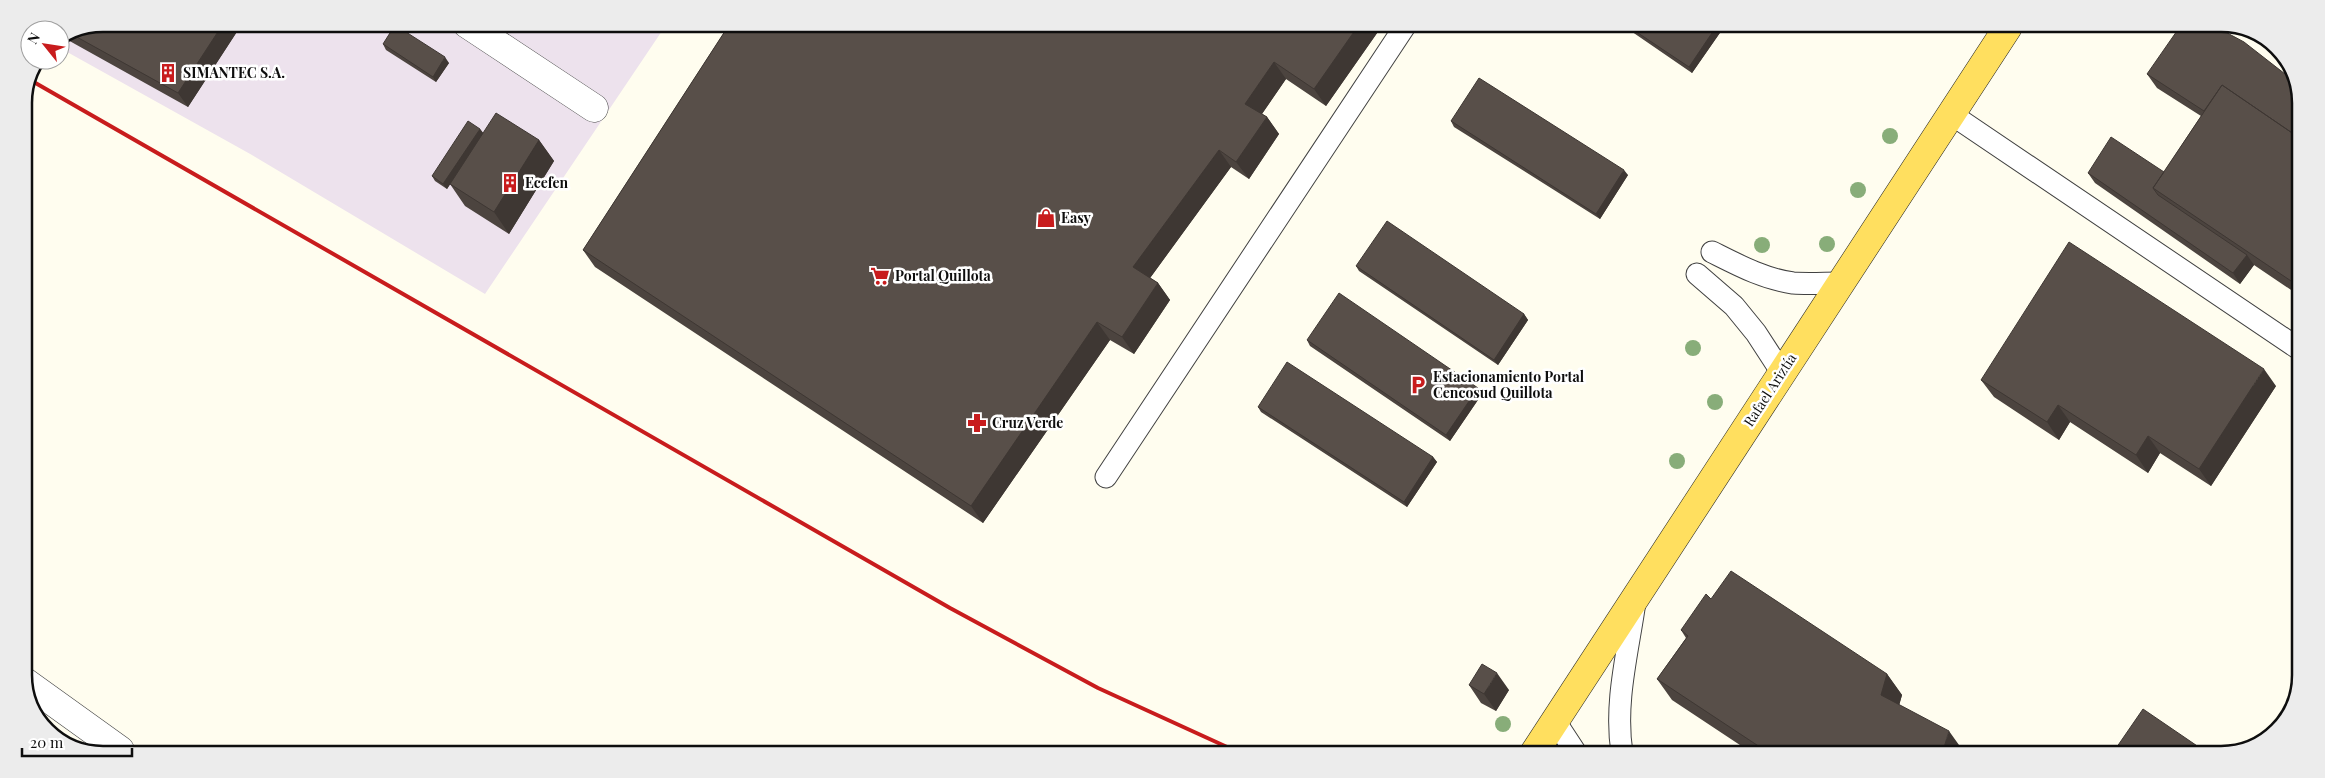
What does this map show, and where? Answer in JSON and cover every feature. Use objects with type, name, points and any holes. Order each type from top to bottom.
[{"type":"main road","name":"Rafael Ariztía","points":[[1539,746],[2005,32]]},
{"type":"street","points":[[479,32],[594,108]]},
{"type":"street","points":[[34,688],[114,746]]},
{"type":"lane","points":[[1106,477],[1401,32]]},
{"type":"lane","points":[[1951,114],[2292,344]]},
{"type":"lane","points":[[1712,252],[1766,277],[1793,283],[1840,283]]},
{"type":"lane","points":[[1697,274],[1734,306],[1756,333],[1782,373]]},
{"type":"lane","points":[[1621,746],[1618,732],[1619,708],[1636,596]]},
{"type":"lane","points":[[1555,721],[1571,746]]},
{"type":"shaded area","points":[[104,32],[661,32],[485,294],[252,155],[70,54],[70,42],[90,34]]},
{"type":"building","points":[[104,32],[218,32],[178,93],[78,38]]},
{"type":"building","points":[[391,32],[406,32],[445,57],[433,77],[383,44]]},
{"type":"building","name":"Portal Quillota","points":[[724,32],[1354,32],[1314,89],[1274,62],[1245,104],[1267,117],[1236,162],[1219,150],[1133,267],[1158,283],[1122,337],[1097,322],[971,506],[583,250]]},
{"type":"building","points":[[1636,32],[1713,32],[1689,67]]},
{"type":"building","points":[[2176,32],[2226,33],[2244,42],[2286,74],[2292,99],[2292,133],[2222,85],[2204,111],[2147,74]]},
{"type":"building","points":[[1479,78],[1624,170],[1596,214],[1451,121]]},
{"type":"building","points":[[2222,85],[2292,133],[2292,282],[2153,188]]},
{"type":"building","points":[[496,113],[539,140],[494,212],[450,184]]},
{"type":"building","points":[[468,121],[480,129],[443,184],[432,176]]},
{"type":"building","points":[[2111,137],[2164,172],[2153,188],[2158,195],[2247,255],[2233,273],[2088,173]]},
{"type":"building","points":[[1387,221],[1524,314],[1494,360],[1356,266]]},
{"type":"building","points":[[2069,242],[2264,369],[2199,469],[2148,436],[2136,455],[2058,405],[2047,422],[1981,380]]},
{"type":"building","points":[[1339,293],[1478,388],[1446,435],[1307,340]]},
{"type":"building","points":[[1287,362],[1433,457],[1404,502],[1258,407]]},
{"type":"building","points":[[1731,571],[1887,674],[1881,695],[1949,731],[1944,746],[1758,746],[1657,679],[1688,636],[1681,630],[1706,594],[1711,599]]},
{"type":"building","points":[[1482,664],[1497,673],[1484,694],[1469,685]]},
{"type":"building","points":[[2143,709],[2197,746],[2118,746]]},
{"type":"railway","points":[[36,83],[950,608],[1098,688],[1225,746]]},
{"type":"place","name":"SIMANTEC S.A.","points":[[168,73]]},
{"type":"place","name":"Ecefen","points":[[510,183]]},
{"type":"place","name":"Easy","points":[[1046,218]]},
{"type":"place","name":"Portal Quillota","points":[[880,276]]},
{"type":"place","name":"Estacionamiento Portal Cencosud Quillota","points":[[1418,385]]},
{"type":"place","name":"Cruz Verde","points":[[977,423]]}]
